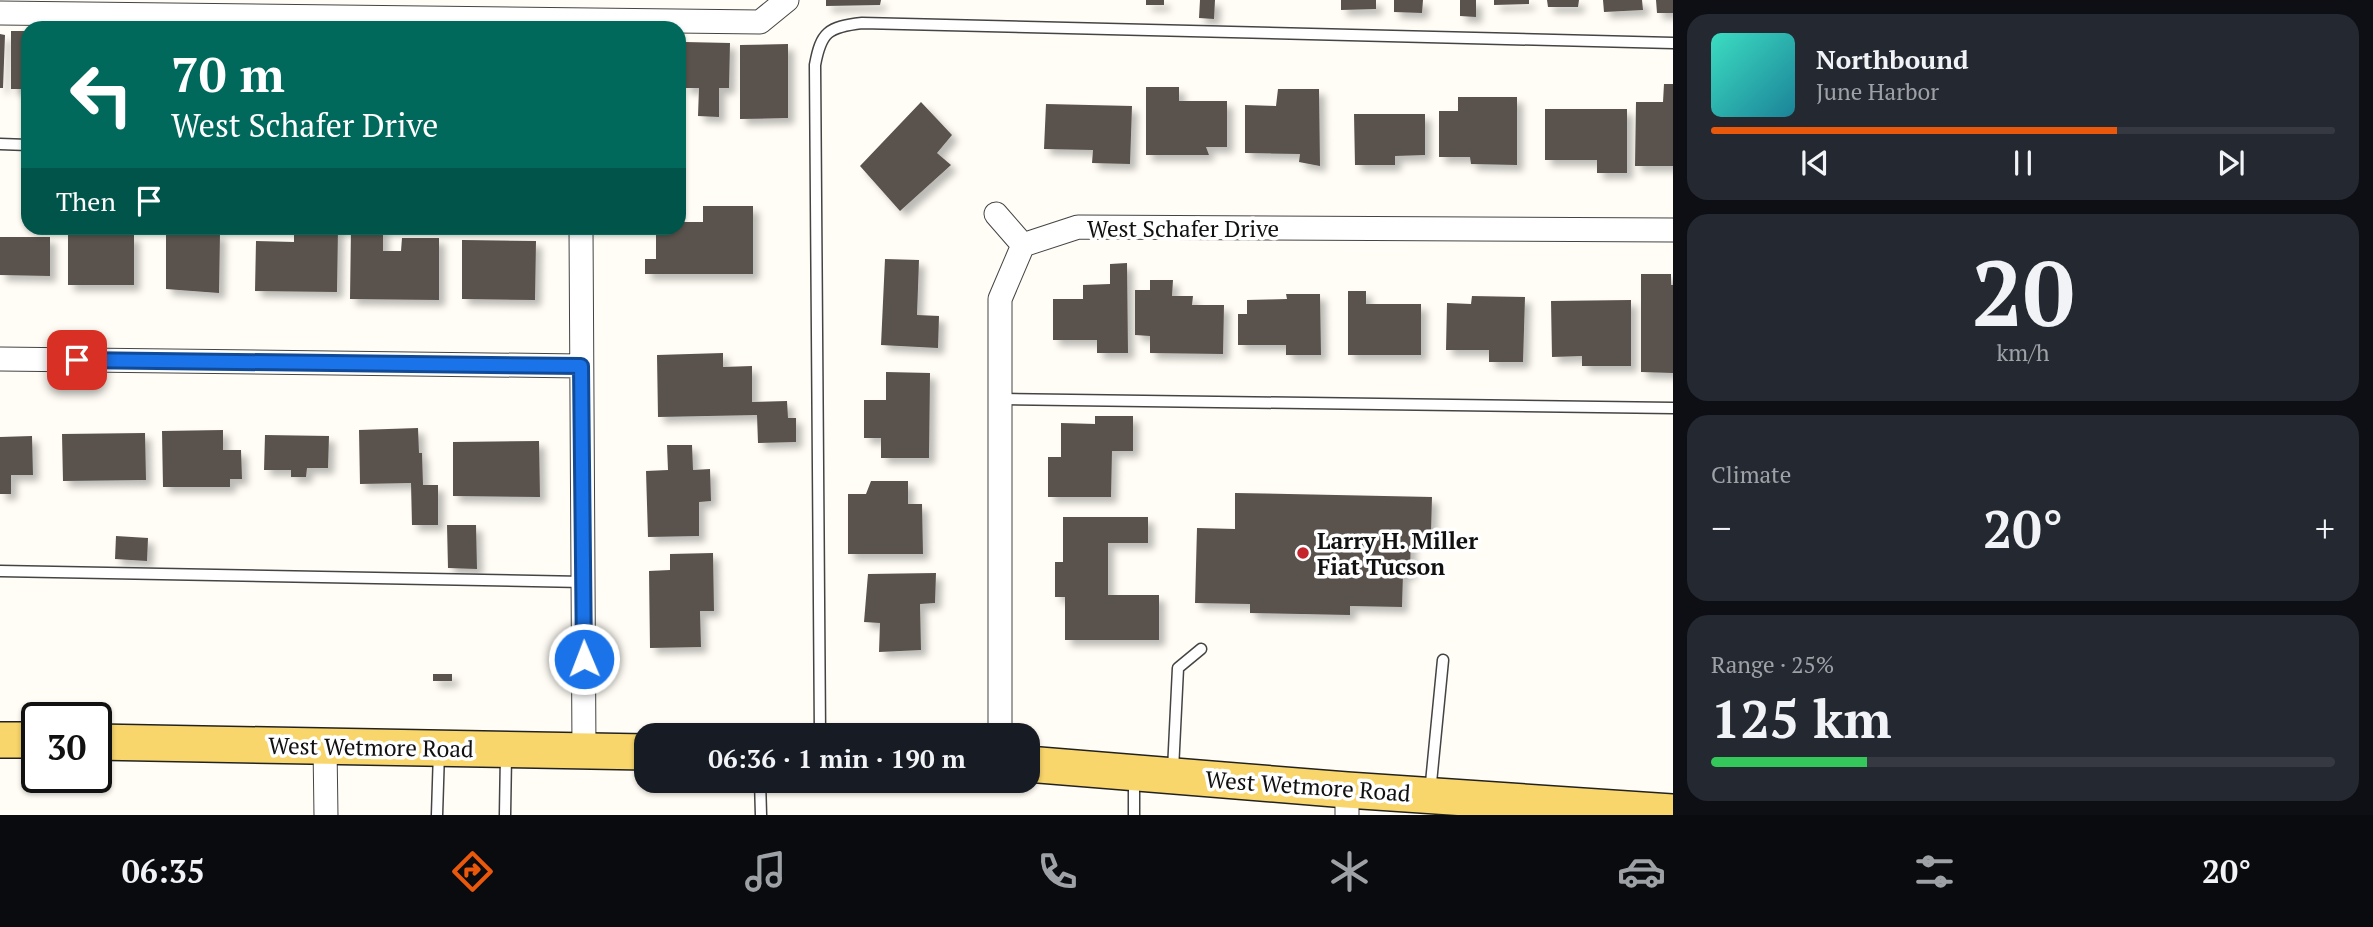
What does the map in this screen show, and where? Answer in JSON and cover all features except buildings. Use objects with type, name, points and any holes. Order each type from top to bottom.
[{"type":"main road","points":[[0,740],[21,740]]},
{"type":"main road","name":"West Wetmore Road","points":[[112,742],[634,751]]},
{"type":"main road","name":"West Wetmore Road","points":[[1040,765],[1173,776],[1347,803],[1430,796],[1491,807],[1664,813]]},
{"type":"street","points":[[686,23],[760,22],[787,0]]},
{"type":"street","points":[[0,13],[410,21]]},
{"type":"street","points":[[996,214],[1023,244],[1000,299],[1000,723]]},
{"type":"street","name":"West Schafer Drive","points":[[1023,244],[1078,228],[1673,230]]},
{"type":"street","points":[[580,235],[584,750]]},
{"type":"street","points":[[0,359],[581,366]]},
{"type":"street","points":[[325,747],[326,815]]},
{"type":"lane","points":[[820,723],[815,65],[819,43],[828,32],[843,25],[862,23],[1673,43]]},
{"type":"lane","points":[[0,144],[21,145]]},
{"type":"lane","points":[[1000,399],[1673,408]]},
{"type":"lane","points":[[0,571],[583,582]]},
{"type":"lane","points":[[1173,776],[1178,668],[1200,649]]},
{"type":"lane","points":[[1430,796],[1444,660]]},
{"type":"lane","points":[[437,815],[439,748]]},
{"type":"lane","points":[[505,815],[506,749]]},
{"type":"lane","points":[[1133,774],[1134,815]]},
{"type":"lane","points":[[760,793],[761,815]]},
{"type":"place","name":"Larry H. Miller Fiat Tucson","points":[[1303,553]]},
{"type":"route","points":[[77,360],[581,366],[584,659]]}]
